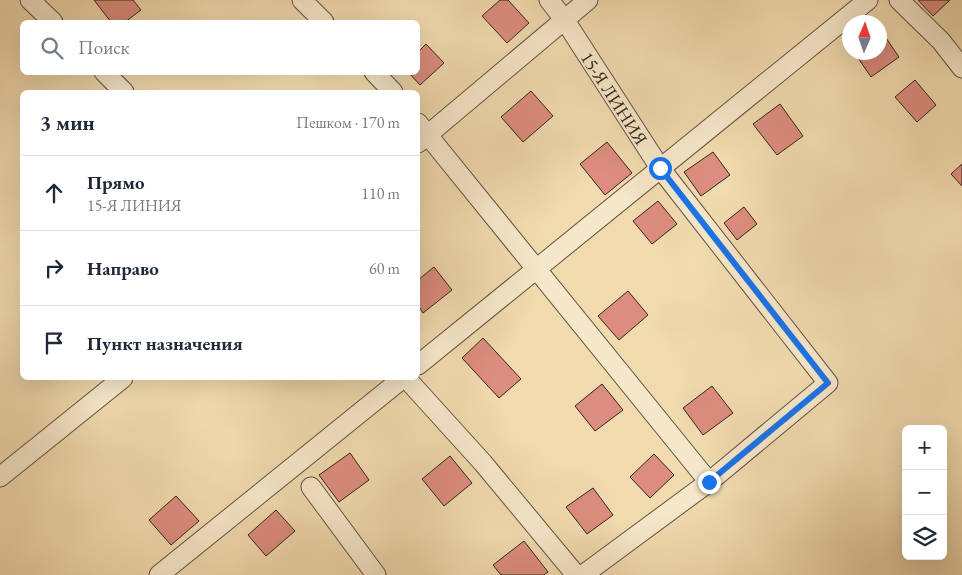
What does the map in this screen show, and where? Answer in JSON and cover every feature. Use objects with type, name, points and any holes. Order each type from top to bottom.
[{"type":"street","points":[[30,0],[51,20]]},
{"type":"street","points":[[302,0],[322,20]]},
{"type":"street","name":"15-Я ЛИНИЯ","points":[[550,0],[660,168],[828,383],[709,482]]},
{"type":"street","points":[[583,575],[709,482],[537,269],[421,135],[588,0]]},
{"type":"street","points":[[420,363],[868,0]]},
{"type":"street","points":[[899,0],[941,41],[962,68]]},
{"type":"street","points":[[107,75],[122,90]]},
{"type":"street","points":[[377,75],[391,90]]},
{"type":"street","points":[[0,477],[121,380]]},
{"type":"street","points":[[159,575],[400,380]]},
{"type":"street","points":[[408,380],[483,463],[576,575]]},
{"type":"street","points":[[311,487],[376,575]]},
{"type":"building","points":[[94,0],[133,0],[141,10],[128,20],[109,20]]},
{"type":"building","points":[[500,0],[508,0],[529,23],[507,43],[482,16]]},
{"type":"building","points":[[918,0],[950,0],[933,16]]},
{"type":"building","points":[[887,39],[899,57],[871,77],[859,60],[887,60]]},
{"type":"building","points":[[426,44],[444,63],[420,85],[411,75],[420,75],[420,50]]},
{"type":"building","points":[[915,80],[936,105],[917,122],[895,97]]},
{"type":"building","points":[[531,91],[553,116],[523,142],[501,117]]},
{"type":"building","points":[[780,104],[803,136],[777,155],[753,124]]},
{"type":"building","points":[[607,142],[632,173],[605,195],[580,164]]},
{"type":"building","points":[[713,152],[730,175],[701,196],[684,172]]},
{"type":"building","points":[[962,164],[962,186],[951,174]]},
{"type":"building","points":[[658,201],[677,224],[652,244],[633,221]]},
{"type":"building","points":[[744,207],[757,224],[737,240],[724,223]]},
{"type":"building","points":[[434,267],[452,290],[423,313],[420,308],[420,278]]},
{"type":"building","points":[[628,291],[648,315],[619,340],[598,316]]},
{"type":"building","points":[[483,338],[521,379],[499,398],[462,358]]},
{"type":"building","points":[[602,384],[623,410],[595,431],[575,406]]},
{"type":"building","points":[[712,386],[733,413],[703,435],[683,408]]},
{"type":"building","points":[[350,453],[369,480],[339,502],[319,475]]},
{"type":"building","points":[[654,454],[674,475],[650,498],[630,477]]},
{"type":"building","points":[[450,456],[472,483],[444,506],[422,479]]},
{"type":"building","points":[[593,488],[613,515],[587,534],[566,507]]},
{"type":"building","points":[[176,496],[199,521],[171,545],[149,520]]},
{"type":"building","points":[[276,510],[295,531],[266,556],[248,535]]},
{"type":"building","points":[[524,541],[548,572],[544,575],[501,575],[493,565]]},
{"type":"route","points":[[660,168],[828,383],[709,482]]}]
